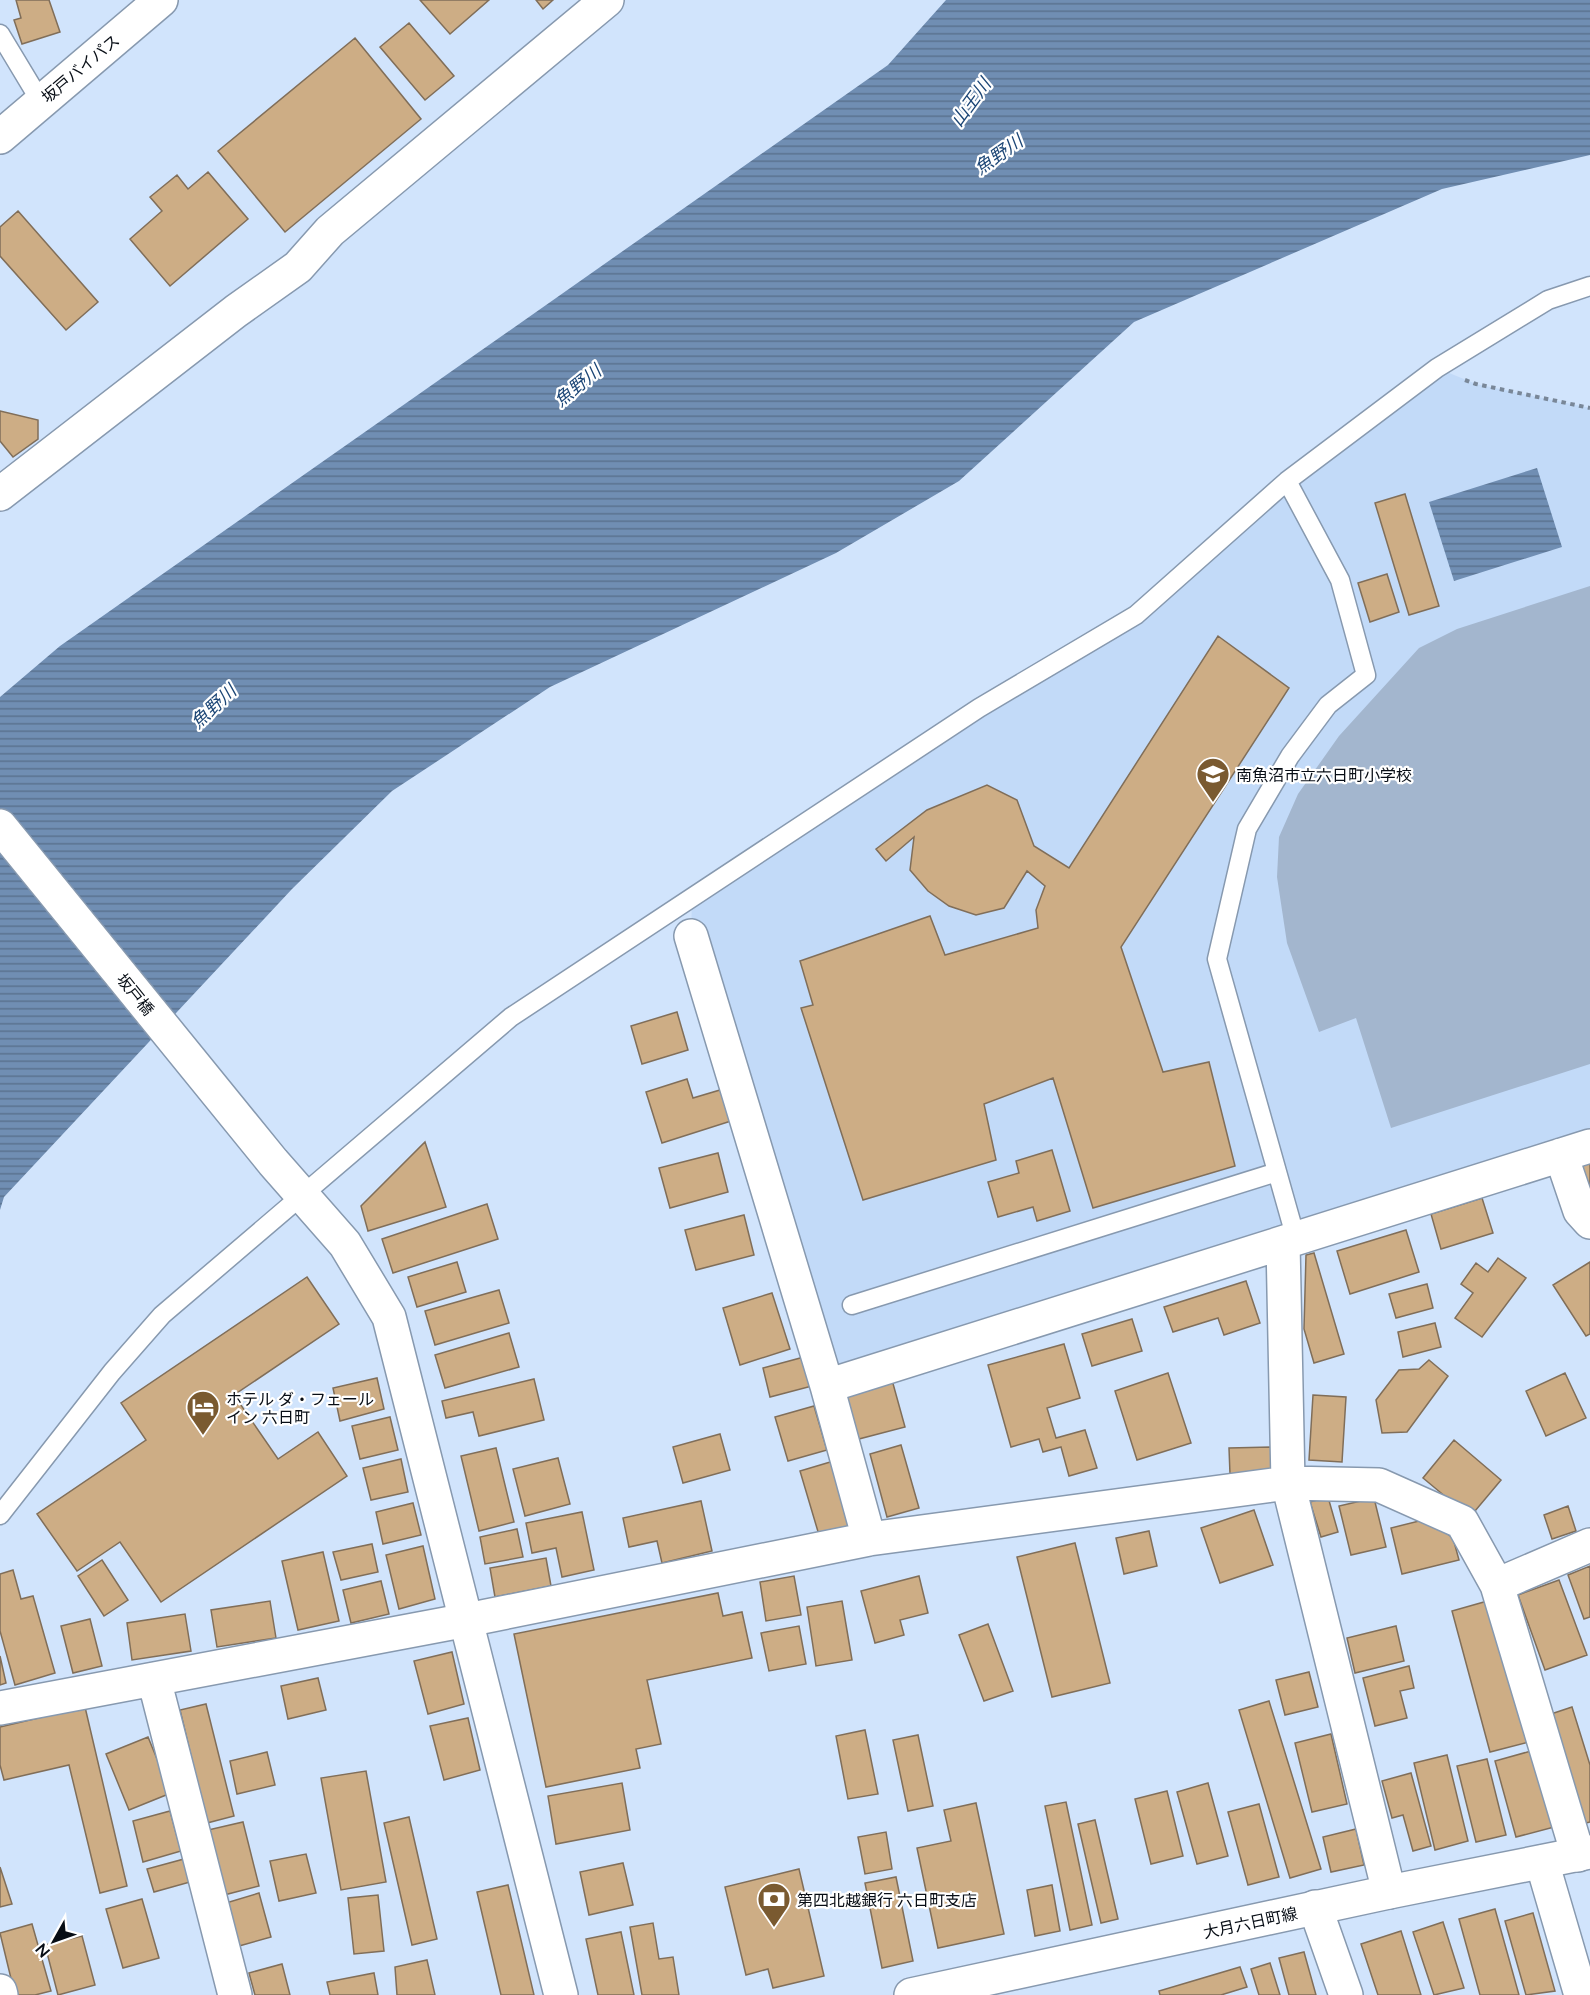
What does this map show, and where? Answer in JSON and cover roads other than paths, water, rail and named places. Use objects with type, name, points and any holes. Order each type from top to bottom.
[{"type":"main road","name":"坂戸バイパス","points":[[0,137],[161,0]]},
{"type":"main road","points":[[0,494],[236,311],[298,267],[330,231],[607,0]]},
{"type":"main road","name":"坂戸橋","points":[[0,826],[301,1196],[345,1244],[389,1317],[561,1995]]},
{"type":"main road","points":[[691,936],[826,1386],[869,1539]]},
{"type":"main road","points":[[826,1386],[1575,1151],[1580,1211],[1590,1222]]},
{"type":"main road","points":[[1290,1241],[1288,1484],[1389,1892]]},
{"type":"main road","points":[[0,1708],[467,1620],[869,1539],[1288,1484],[1379,1485],[1462,1522],[1497,1585],[1584,1854]]},
{"type":"main road","points":[[1497,1585],[1590,1545]]},
{"type":"main road","points":[[154,1679],[236,1995]]},
{"type":"main road","name":"大月六日町線","points":[[911,1995],[1389,1892],[1584,1854]]},
{"type":"main road","points":[[1542,1862],[1581,1995]]},
{"type":"main road","points":[[1315,1908],[1346,1995]]},
{"type":"lane","points":[[0,34],[41,102]]},
{"type":"lane","points":[[0,1515],[112,1372],[162,1315],[511,1017],[979,708],[1136,615],[1287,481],[1437,368],[1548,300],[1590,286]]},
{"type":"lane","points":[[1287,481],[1340,580],[1366,675],[1328,705],[1290,756],[1247,829],[1216,959],[1277,1172],[1290,1241]]},
{"type":"lane","points":[[852,1305],[1277,1172]]},
{"type":"water","points":[[946,0],[1590,0],[1590,155],[1442,189],[1134,322],[959,481],[836,553],[550,687],[392,791],[292,889],[4,1197],[0,1210],[0,697],[60,646],[888,65]]},
{"type":"water","points":[[1537,468],[1562,547],[1454,581],[1429,502]]},
{"type":"place","name":"南魚沼市立六日町小学校","points":[[1213,803]]},
{"type":"place","name":"ホテル ダ・フェール イン 六日町","points":[[203,1436]]},
{"type":"place","name":"第四北越銀行 六日町支店","points":[[774,1928]]},
{"type":"water label","name":"山王川","points":[[970,102]]},
{"type":"water label","name":"魚野川","points":[[998,154]]},
{"type":"water label","name":"魚野川","points":[[577,385]]},
{"type":"water label","name":"魚野川","points":[[213,706]]}]
